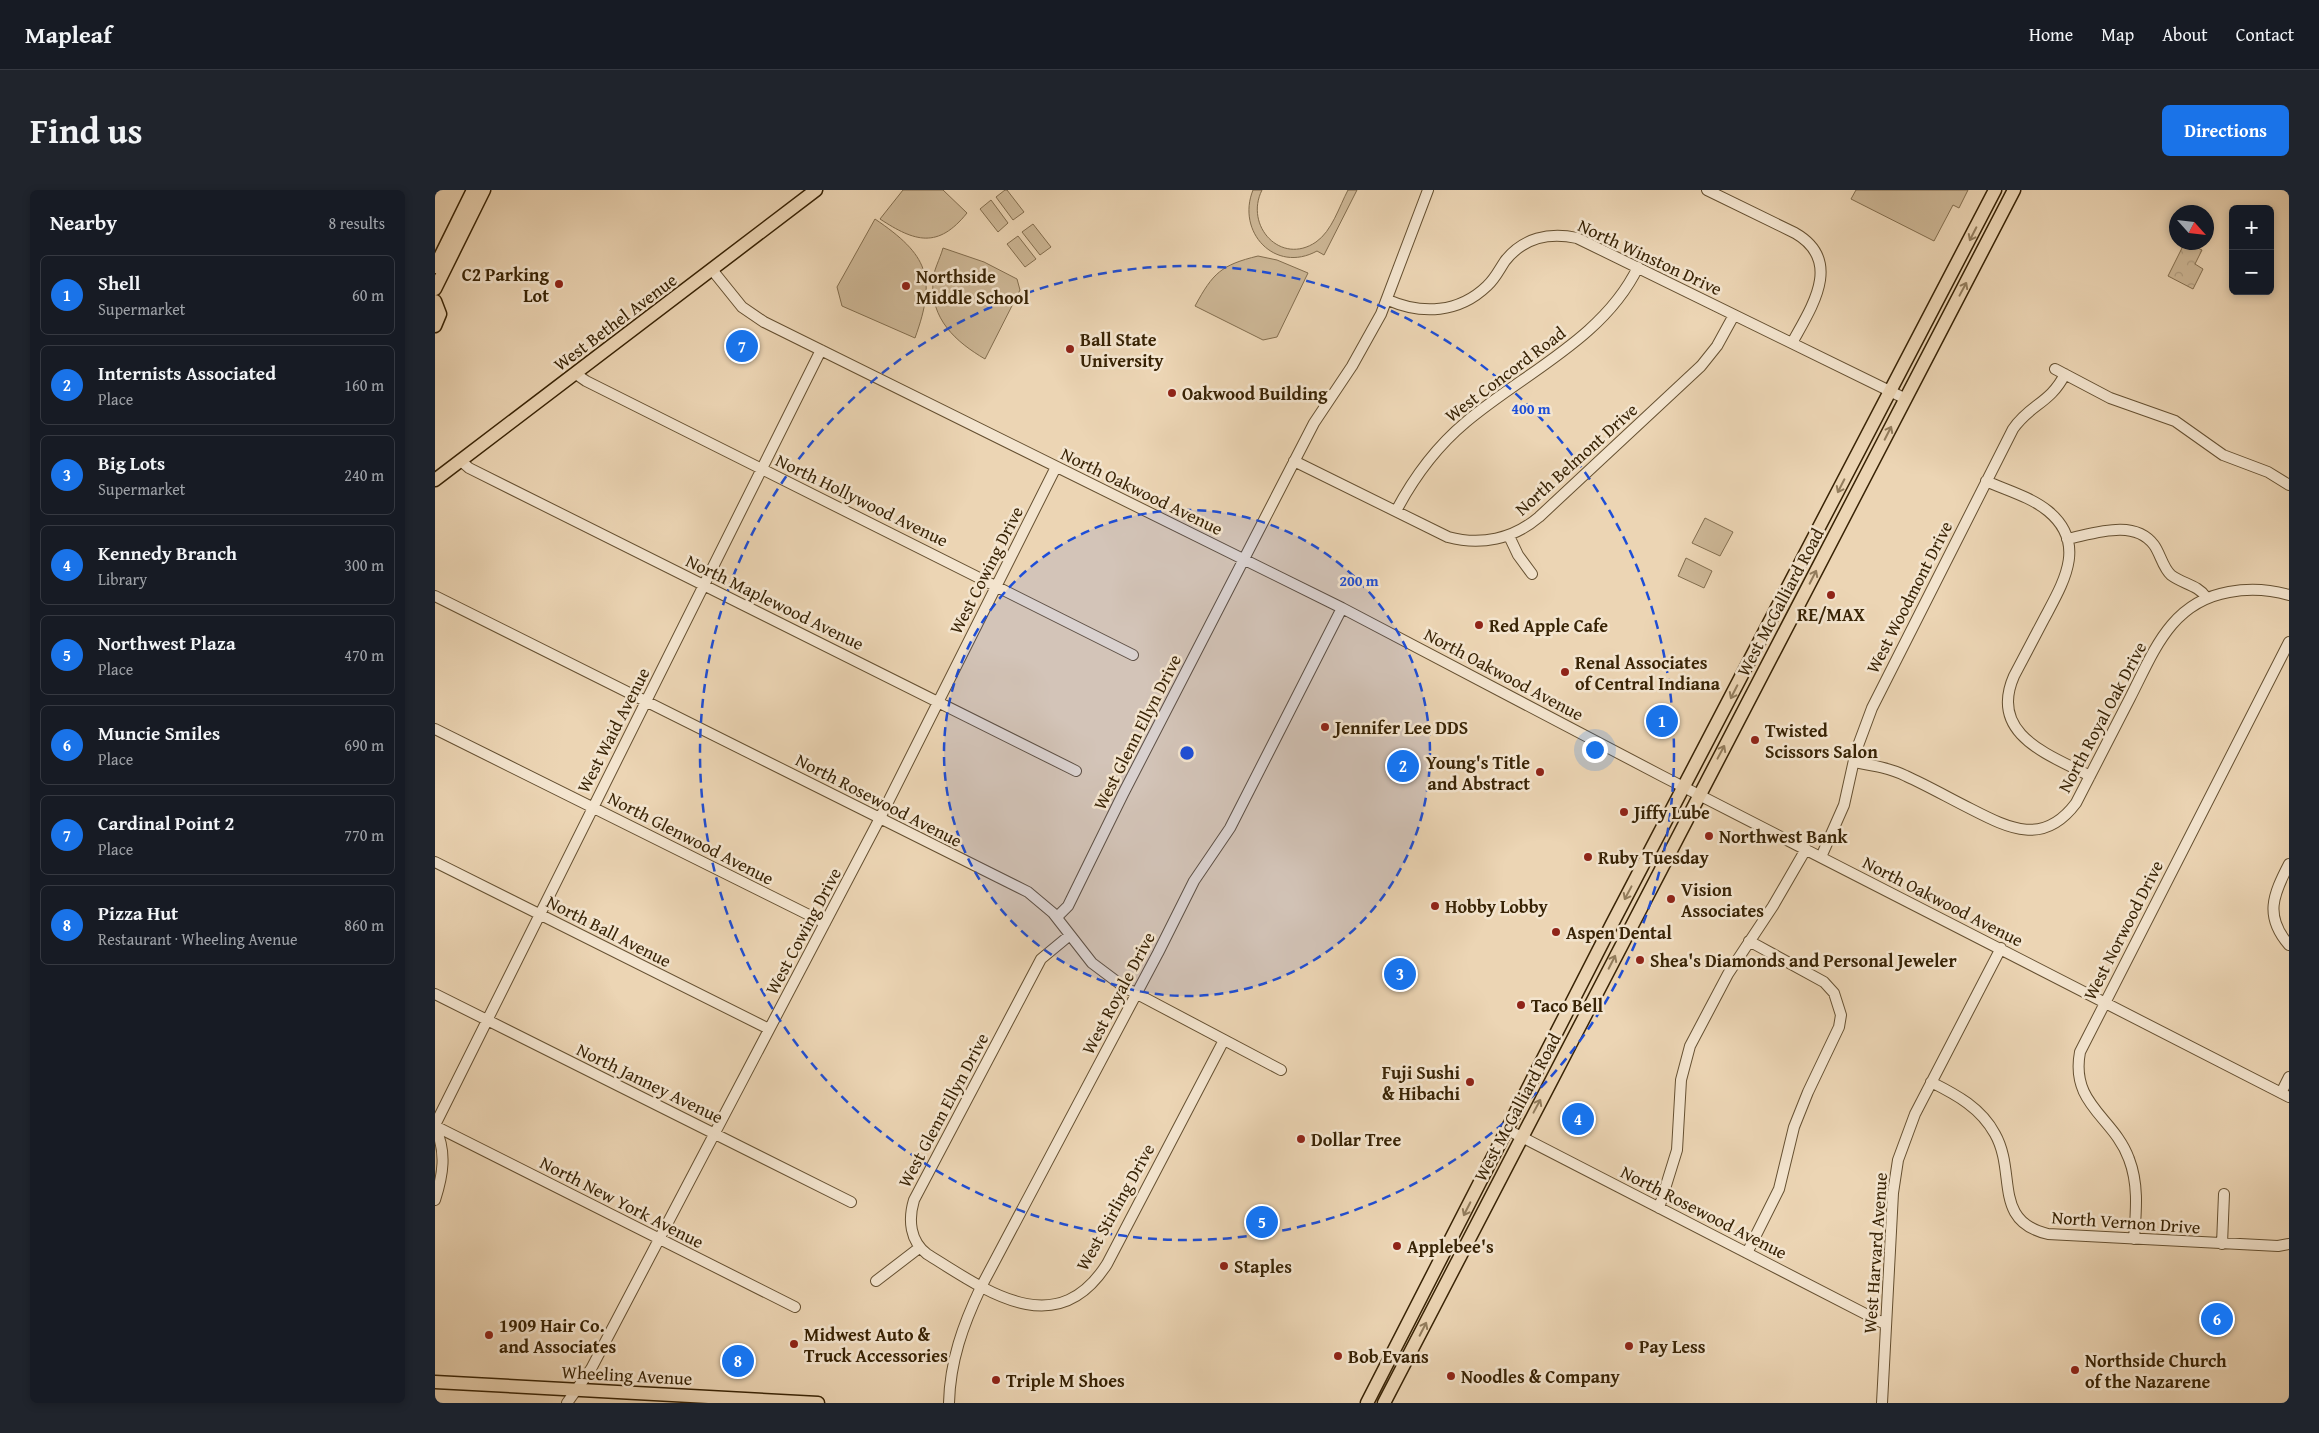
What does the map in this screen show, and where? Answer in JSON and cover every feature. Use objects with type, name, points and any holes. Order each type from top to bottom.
[{"type":"main road","points":[[435,267],[473,190]]},
{"type":"main road","points":[[435,289],[483,190]]},
{"type":"main road","name":"West Bethel Avenue","points":[[435,480],[713,271],[815,190]]},
{"type":"main road","name":"West McGalliard Road","points":[[1367,1403],[1612,924],[1995,190]]},
{"type":"main road","name":"West McGalliard Road","points":[[1384,1403],[2014,190]]},
{"type":"main road","points":[[435,301],[440,314],[435,326]]},
{"type":"main road","name":"Wheeling Avenue","points":[[435,1382],[817,1403]]},
{"type":"street","name":"West Glenn Ellyn Drive","points":[[1057,917],[1068,906],[1123,794],[1314,423],[1369,337],[1388,300],[1428,190]]},
{"type":"street","points":[[1707,190],[1795,233],[1815,251],[1820,264],[1821,283],[1792,344]]},
{"type":"street","name":"North Winston Drive","points":[[1388,300],[1405,307],[1423,310],[1442,309],[1461,304],[1487,286],[1517,249],[1532,240],[1548,236],[1577,238],[1906,399]]},
{"type":"street","name":"West Concord Road","points":[[1396,511],[1427,461],[1452,434],[1599,322],[1623,295],[1638,267]]},
{"type":"street","name":"North Oakwood Avenue","points":[[713,271],[742,307],[765,322],[1342,608],[1684,788],[2001,948],[2285,1095]]},
{"type":"street","name":"North Belmont Drive","points":[[1295,461],[1440,534],[1457,540],[1486,541],[1509,536],[1539,517],[1692,376],[1717,346],[1734,315]]},
{"type":"street","name":"West Waid Avenue","points":[[435,1126],[592,807],[821,350]]},
{"type":"street","points":[[2055,370],[2110,398],[2175,421],[2223,455],[2268,472],[2289,485]]},
{"type":"street","name":"North Hollywood Avenue","points":[[576,374],[1133,655]]},
{"type":"street","name":"West Woodmont Drive","points":[[1821,857],[1842,811],[1854,762],[1875,700],[2019,419],[2053,394],[2065,374]]},
{"type":"street","name":"North Maplewood Avenue","points":[[461,460],[469,468],[1076,771]]},
{"type":"street","name":"West Cowing Drive","points":[[567,1403],[575,1389],[591,1370],[881,818],[1056,467]]},
{"type":"street","points":[[1986,481],[2047,510],[2062,528],[2067,540],[2070,556],[2065,579],[2014,676],[2009,692],[2009,708],[2013,723],[2025,741],[2090,776]]},
{"type":"street","points":[[2067,540],[2107,531],[2134,531],[2152,543],[2172,575],[2200,589],[2206,597]]},
{"type":"street","points":[[1509,536],[1518,555],[1532,574]]},
{"type":"street","name":"North Royal Oak Drive","points":[[1854,762],[1899,773],[2000,824],[2024,830],[2051,825],[2069,813],[2164,634],[2180,615],[2206,597],[2231,591],[2258,588],[2289,595]]},
{"type":"street","name":"North Rosewood Avenue","points":[[435,596],[1028,892],[1057,917],[1092,963],[1118,983],[1281,1070]]},
{"type":"street","name":"West Royale Drive","points":[[949,1403],[956,1348],[981,1287],[1137,994],[1193,881],[1230,828],[1342,608]]},
{"type":"street","name":"West Norwood Drive","points":[[2134,1239],[2136,1187],[2129,1160],[2121,1142],[2090,1105],[2079,1079],[2080,1052],[2289,642]]},
{"type":"street","name":"North Glenwood Avenue","points":[[435,729],[825,923]]},
{"type":"street","points":[[1659,1208],[1677,1150],[1681,1080],[1690,1046],[1728,974],[1806,849]]},
{"type":"street","name":"North Ball Avenue","points":[[435,862],[769,1029]]},
{"type":"street","points":[[2289,864],[2275,894],[2273,911],[2277,926],[2289,945]]},
{"type":"street","name":"West Glenn Ellyn Drive","points":[[919,1248],[910,1221],[917,1193],[1041,959],[1070,935]]},
{"type":"street","points":[[1747,1253],[1779,1189],[1797,1119],[1839,1027],[1841,1016],[1839,1003],[1834,993],[1824,982],[1749,941]]},
{"type":"street","name":"West Harvard Avenue","points":[[1882,1403],[1885,1324],[1895,1175],[1905,1139],[1931,1082],[2001,948]]},
{"type":"street","name":"North Janney Avenue","points":[[435,994],[851,1202]]},
{"type":"street","name":"West Stirling Drive","points":[[981,1287],[998,1297],[1020,1304],[1044,1306],[1066,1300],[1083,1291],[1094,1281],[1107,1264],[1224,1040]]},
{"type":"street","points":[[2285,1095],[2289,1077]]},
{"type":"street","name":"North Vernon Drive","points":[[1931,1082],[1969,1102],[1989,1124],[2003,1153],[2011,1205],[2025,1225],[2048,1234],[2222,1244],[2278,1246],[2289,1244]]},
{"type":"street","points":[[435,1126],[442,1145],[443,1164],[435,1200]]},
{"type":"street","name":"North New York Avenue","points":[[435,1126],[795,1306]]},
{"type":"street","name":"North Rosewood Avenue","points":[[1507,1130],[1885,1324]]},
{"type":"street","points":[[2222,1244],[2224,1194]]},
{"type":"street","points":[[876,1281],[919,1248],[981,1287]]},
{"type":"green space","points":[[903,190],[943,190],[967,213],[956,225],[936,237],[915,237],[880,219]]},
{"type":"green space","points":[[1007,190],[1024,212],[1013,220],[996,197]]},
{"type":"green space","points":[[1253,190],[1262,190],[1258,204],[1258,217],[1262,229],[1279,246],[1290,249],[1303,248],[1322,237],[1335,218],[1348,190],[1357,190],[1324,255],[1317,251],[1301,257],[1287,257],[1274,253],[1263,245],[1255,234],[1250,220],[1249,206]]},
{"type":"green space","points":[[1856,190],[1968,190],[1959,208],[1953,205],[1934,241],[1851,199]]},
{"type":"green space","points":[[991,200],[1008,223],[998,232],[980,209]]},
{"type":"green space","points":[[875,219],[907,244],[917,256],[923,269],[926,283],[925,299],[922,317],[915,338],[842,306],[837,287]]},
{"type":"green space","points":[[1033,224],[1051,247],[1040,255],[1022,232]]},
{"type":"green space","points":[[1018,236],[1036,259],[1025,267],[1007,244]]},
{"type":"green space","points":[[943,248],[984,262],[1017,279],[1020,290],[985,359],[955,337],[940,318],[933,295],[933,277]]},
{"type":"green space","points":[[2181,250],[2202,250],[2195,264],[2203,269],[2193,289],[2168,276]]},
{"type":"green space","points":[[1258,256],[1277,260],[1308,273],[1277,337],[1263,340],[1195,306],[1207,286],[1219,272],[1235,263]]},
{"type":"green space","points":[[1705,518],[1733,532],[1720,556],[1692,543]]},
{"type":"green space","points":[[1686,558],[1712,571],[1704,588],[1678,576]]},
{"type":"place","name":"C2 Parking Lot","points":[[559,284]]},
{"type":"place","name":"Northside Middle School","points":[[906,286]]},
{"type":"place","name":"Cardinal Point 2","points":[[742,346]]},
{"type":"place","name":"Ball State University","points":[[1070,349]]},
{"type":"place","name":"Oakwood Building","points":[[1172,393]]},
{"type":"place","name":"RE/MAX","points":[[1831,595]]},
{"type":"place","name":"Red Apple Cafe","points":[[1479,625]]},
{"type":"place","name":"Renal Associates of Central Indiana","points":[[1565,672]]},
{"type":"place","name":"Shell","points":[[1662,721]]},
{"type":"place","name":"Jennifer Lee DDS","points":[[1325,727]]},
{"type":"place","name":"Twisted Scissors Salon","points":[[1755,740]]},
{"type":"place","name":"Internists Associated","points":[[1403,766]]},
{"type":"place","name":"Young's Title and Abstract","points":[[1540,772]]},
{"type":"place","name":"Jiffy Lube","points":[[1624,812]]},
{"type":"place","name":"Northwest Bank","points":[[1709,836]]},
{"type":"place","name":"Ruby Tuesday","points":[[1588,857]]},
{"type":"place","name":"Vision Associates","points":[[1671,899]]},
{"type":"place","name":"Hobby Lobby","points":[[1435,906]]},
{"type":"place","name":"Aspen Dental","points":[[1556,932]]},
{"type":"place","name":"Shea's Diamonds and Personal Jeweler","points":[[1640,960]]},
{"type":"place","name":"Big Lots","points":[[1400,974]]},
{"type":"place","name":"Taco Bell","points":[[1521,1005]]},
{"type":"place","name":"Fuji Sushi & Hibachi","points":[[1470,1082]]},
{"type":"place","name":"Kennedy Branch","points":[[1578,1119]]},
{"type":"place","name":"Dollar Tree","points":[[1301,1139]]},
{"type":"place","name":"Northwest Plaza","points":[[1262,1222]]},
{"type":"place","name":"Applebee's","points":[[1397,1246]]},
{"type":"place","name":"Staples","points":[[1224,1266]]},
{"type":"place","name":"Muncie Smiles","points":[[2217,1319]]},
{"type":"place","name":"1909 Hair Co. and Associates","points":[[489,1335]]},
{"type":"place","name":"Midwest Auto & Truck Accessories","points":[[794,1344]]},
{"type":"place","name":"Pay Less","points":[[1629,1346]]},
{"type":"place","name":"Bob Evans","points":[[1338,1356]]},
{"type":"place","name":"Pizza Hut","points":[[738,1361]]},
{"type":"place","name":"Northside Church of the Nazarene","points":[[2075,1370]]},
{"type":"place","name":"Noodles & Company","points":[[1451,1376]]},
{"type":"place","name":"Triple M Shoes","points":[[996,1380]]}]
